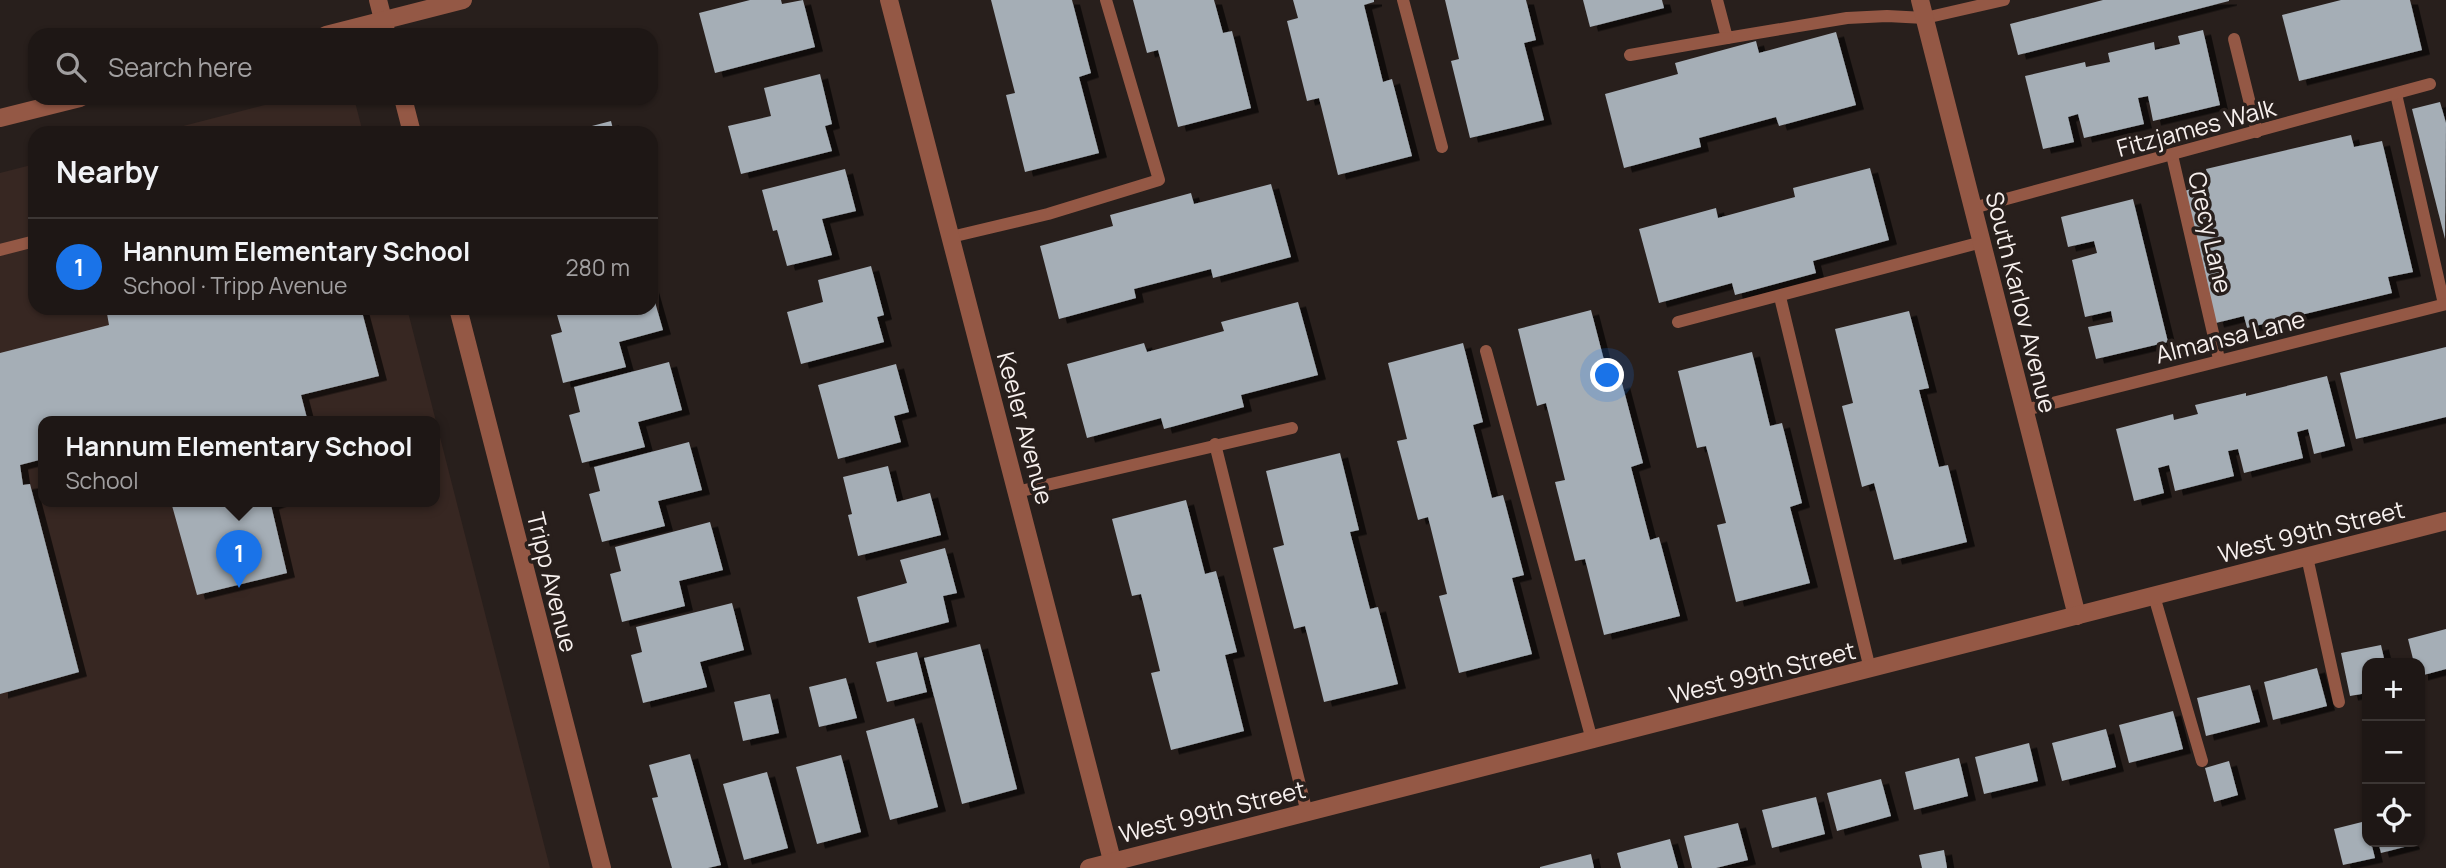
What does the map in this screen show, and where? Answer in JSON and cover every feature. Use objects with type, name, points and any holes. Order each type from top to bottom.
[{"type":"street","points":[[378,0],[385,28],[463,0]]},
{"type":"street","name":"Keeler Avenue","points":[[889,0],[1113,865]]},
{"type":"street","name":"South Karlov Avenue","points":[[1920,0],[2077,616]]},
{"type":"street","points":[[0,118],[52,105]]},
{"type":"street","points":[[405,105],[410,126]]},
{"type":"street","name":"Tripp Avenue","points":[[459,315],[602,868]]},
{"type":"street","name":"West 99th Street","points":[[1090,868],[1113,865],[2446,521]]},
{"type":"lane","points":[[951,237],[1048,214],[1158,180],[1106,0]]},
{"type":"lane","points":[[1403,0],[1442,147]]},
{"type":"lane","points":[[1717,0],[1727,37]]},
{"type":"lane","points":[[1630,55],[1847,18],[1925,18],[2004,0]]},
{"type":"lane","points":[[2234,39],[2257,132]]},
{"type":"lane","name":"Fitzjames Walk","points":[[1973,208],[2430,84]]},
{"type":"lane","points":[[2396,94],[2445,304]]},
{"type":"lane","name":"Crecy Lane","points":[[2172,155],[2219,359]]},
{"type":"lane","points":[[1678,322],[1982,242]]},
{"type":"lane","points":[[0,250],[28,243]]},
{"type":"lane","points":[[1780,297],[1870,669]]},
{"type":"lane","name":"Almansa Lane","points":[[2025,410],[2445,304]]},
{"type":"lane","points":[[1486,351],[1592,740]]},
{"type":"lane","points":[[1017,492],[1292,428]]},
{"type":"lane","points":[[1215,444],[1307,813]]},
{"type":"lane","points":[[2307,557],[2339,702]]},
{"type":"lane","points":[[2154,596],[2202,761]]},
{"type":"shaded area","points":[[265,105],[356,105],[361,126],[183,126]]},
{"type":"shaded area","points":[[28,166],[28,315],[409,315],[435,416],[38,416],[38,507],[440,507],[440,437],[550,868],[0,868],[0,173]]},
{"type":"building","points":[[750,0],[781,0],[782,4],[803,0],[815,47],[715,73],[699,13]]},
{"type":"building","points":[[991,0],[1072,0],[1091,73],[1079,77],[1099,153],[1025,172],[1006,95],[1015,93]]},
{"type":"building","points":[[1133,0],[1214,0],[1223,33],[1232,31],[1251,108],[1178,127],[1158,50],[1147,53]]},
{"type":"building","points":[[1293,0],[1374,0],[1364,5],[1383,82],[1392,79],[1412,156],[1338,175],[1319,98],[1307,101],[1287,21],[1298,18]]},
{"type":"building","points":[[1445,0],[1526,0],[1536,40],[1524,43],[1544,120],[1470,138],[1451,61],[1459,59]]},
{"type":"building","points":[[1583,0],[1662,0],[1664,8],[1590,27]]},
{"type":"building","points":[[2103,0],[2229,1],[2018,55],[2010,24]]},
{"type":"building","points":[[2341,0],[2410,0],[2422,50],[2299,81],[2282,15]]},
{"type":"building","points":[[2203,30],[2220,105],[2153,121],[2148,96],[2138,98],[2144,124],[2084,138],[2078,114],[2068,117],[2074,142],[2043,149],[2025,76],[2085,62],[2086,67],[2110,62],[2108,53],[2154,42],[2155,50],[2180,44],[2178,36]]},
{"type":"building","points":[[1836,32],[1856,105],[1779,126],[1776,117],[1699,138],[1701,147],[1624,168],[1605,94],[1678,74],[1675,63],[1756,41],[1759,53]]},
{"type":"building","points":[[820,74],[832,124],[825,126],[832,151],[741,174],[728,126],[771,116],[764,88]]},
{"type":"building","points":[[2440,102],[2446,123],[2445,239],[2412,109]]},
{"type":"building","points":[[611,121],[612,126],[592,126]]},
{"type":"building","points":[[2351,135],[2354,147],[2382,141],[2413,272],[2388,277],[2392,293],[2247,328],[2244,316],[2216,323],[2184,191],[2210,184],[2206,169]]},
{"type":"building","points":[[1870,168],[1889,240],[1813,261],[1816,273],[1735,295],[1732,283],[1659,303],[1639,229],[1716,208],[1718,218],[1795,197],[1793,188]]},
{"type":"building","points":[[845,169],[856,211],[822,219],[832,255],[787,266],[777,230],[773,231],[762,190]]},
{"type":"building","points":[[1271,184],[1291,257],[1213,278],[1211,269],[1134,289],[1136,298],[1059,319],[1040,246],[1113,226],[1110,215],[1191,193],[1194,204]]},
{"type":"building","points":[[2133,199],[2168,342],[2096,359],[2088,327],[2113,322],[2111,311],[2085,317],[2072,260],[2097,253],[2094,241],[2068,247],[2061,217]]},
{"type":"building","points":[[871,266],[884,315],[877,317],[884,342],[801,364],[787,312],[823,302],[818,280]]},
{"type":"building","points":[[1298,302],[1318,375],[1241,395],[1244,407],[1164,429],[1161,418],[1087,438],[1067,364],[1144,343],[1147,352],[1224,331],[1221,322]]},
{"type":"building","points":[[1591,310],[1611,387],[1622,383],[1643,463],[1631,467],[1650,540],[1659,537],[1680,616],[1604,635],[1585,559],[1575,561],[1555,482],[1565,480],[1546,403],[1537,406],[1518,329]]},
{"type":"building","points":[[1909,311],[1929,388],[1919,390],[1939,467],[1948,465],[1967,542],[1894,560],[1874,483],[1862,487],[1842,406],[1853,403],[1835,329]]},
{"type":"building","points":[[658,312],[663,330],[619,342],[626,367],[563,383],[551,335],[562,332],[557,315],[658,315]]},
{"type":"building","points":[[107,315],[363,315],[379,376],[301,395],[306,416],[38,416],[38,460],[20,465],[23,485],[30,484],[79,672],[0,694],[0,353],[109,325]]},
{"type":"building","points":[[1463,343],[1483,422],[1473,425],[1492,498],[1503,495],[1524,575],[1512,578],[1532,654],[1459,673],[1439,596],[1447,594],[1428,517],[1418,520],[1397,441],[1407,439],[1388,363]]},
{"type":"building","points":[[2446,347],[2446,417],[2356,439],[2340,373]]},
{"type":"building","points":[[1752,352],[1770,426],[1782,423],[1802,503],[1790,507],[1810,583],[1736,602],[1717,525],[1726,523],[1706,446],[1697,448],[1678,371]]},
{"type":"building","points":[[669,362],[682,410],[638,422],[645,447],[582,463],[569,415],[580,412],[574,387]]},
{"type":"building","points":[[896,364],[909,412],[894,416],[901,442],[838,459],[818,385]]},
{"type":"building","points":[[2327,376],[2345,446],[2314,454],[2308,429],[2297,432],[2303,458],[2244,473],[2238,449],[2228,451],[2234,476],[2175,491],[2169,465],[2158,468],[2164,493],[2134,501],[2116,429],[2173,414],[2174,420],[2198,414],[2195,405],[2246,393],[2246,396]]},
{"type":"building","points":[[689,442],[702,490],[658,501],[665,526],[602,542],[589,494],[600,491],[594,467]]},
{"type":"building","points":[[1340,453],[1359,530],[1350,532],[1370,609],[1378,607],[1398,684],[1324,702],[1305,626],[1294,629],[1273,548],[1284,545],[1266,471]]},
{"type":"building","points":[[888,466],[897,502],[930,493],[941,535],[858,556],[848,515],[852,514],[843,477]]},
{"type":"building","points":[[1186,500],[1205,574],[1216,571],[1237,652],[1225,655],[1244,731],[1171,750],[1151,673],[1160,671],[1141,594],[1132,596],[1112,519]]},
{"type":"building","points":[[172,507],[271,507],[287,573],[197,595]]},
{"type":"building","points":[[710,522],[723,570],[679,581],[685,606],[622,622],[610,574],[621,571],[615,547]]},
{"type":"building","points":[[945,548],[957,593],[943,596],[949,622],[869,643],[857,597],[907,583],[900,560]]},
{"type":"building","points":[[732,603],[744,650],[700,662],[707,687],[643,703],[631,655],[642,652],[636,627]]},
{"type":"building","points":[[2446,629],[2446,669],[2425,675],[2425,658],[2413,658],[2408,639]]},
{"type":"building","points":[[980,644],[1017,789],[962,804],[924,658]]},
{"type":"building","points":[[2381,645],[2384,658],[2362,658],[2362,694],[2350,696],[2341,653]]},
{"type":"building","points":[[917,652],[927,692],[887,702],[876,662]]},
{"type":"building","points":[[2317,668],[2327,706],[2273,720],[2264,682]]},
{"type":"building","points":[[846,678],[857,718],[819,727],[809,687]]},
{"type":"building","points":[[2250,685],[2260,722],[2206,736],[2197,698]]},
{"type":"building","points":[[770,694],[779,733],[743,741],[734,702]]},
{"type":"building","points":[[2173,711],[2183,749],[2129,763],[2119,725]]},
{"type":"building","points":[[914,718],[938,807],[890,820],[866,731]]},
{"type":"building","points":[[2106,729],[2116,767],[2062,781],[2052,743]]},
{"type":"building","points":[[2029,743],[2038,781],[1984,794],[1975,757]]},
{"type":"building","points":[[690,754],[721,865],[708,868],[672,868],[652,798],[658,797],[649,765]]},
{"type":"building","points":[[841,755],[861,832],[817,844],[796,767]]},
{"type":"building","points":[[1959,758],[1968,796],[1914,810],[1905,772]]},
{"type":"building","points":[[2229,761],[2238,795],[2214,802],[2205,768]]},
{"type":"building","points":[[767,772],[788,848],[744,860],[723,784]]},
{"type":"building","points":[[1881,779],[1891,816],[1837,831],[1827,793]]},
{"type":"building","points":[[1816,797],[1825,834],[1772,848],[1762,810]]},
{"type":"building","points":[[2362,822],[2362,847],[2372,847],[2375,858],[2343,865],[2334,829]]},
{"type":"building","points":[[1738,823],[1748,860],[1716,868],[1692,868],[1684,836]]},
{"type":"building","points":[[1670,839],[1678,868],[1621,868],[1617,853]]},
{"type":"building","points":[[2379,847],[2404,847],[2381,853]]},
{"type":"building","points":[[1944,850],[1947,868],[1922,868],[1919,855]]},
{"type":"building","points":[[1591,854],[1594,868],[1540,868],[1540,867]]},
{"type":"place","name":"Hannum Elementary School","points":[[239,588]]}]
